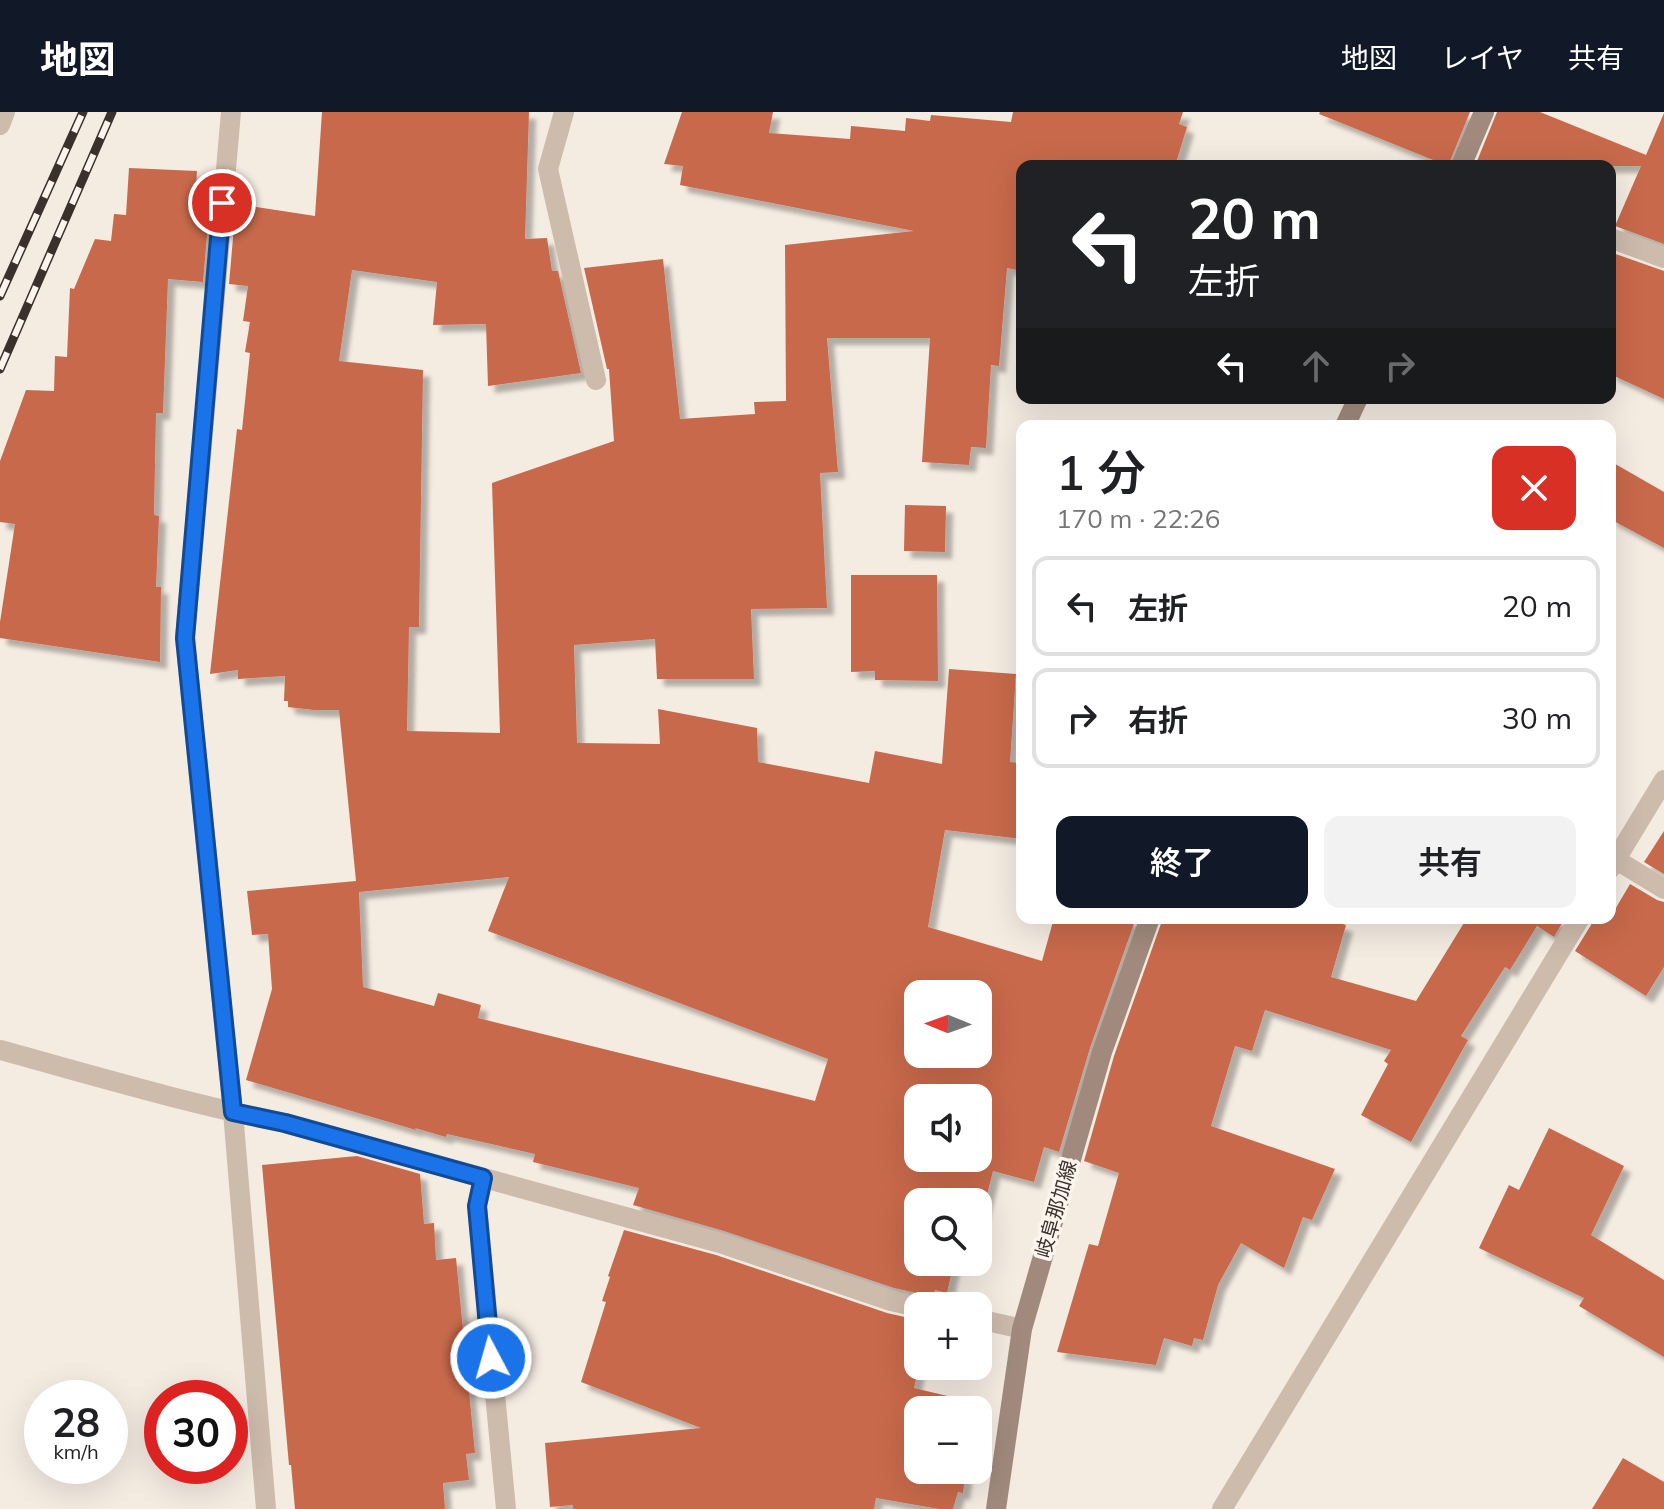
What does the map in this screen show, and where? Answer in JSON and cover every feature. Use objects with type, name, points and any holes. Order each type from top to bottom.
[{"type":"main road","points":[[1464,160],[1484,112]]},
{"type":"main road","name":"岐阜那加線","points":[[996,1509],[1022,1329],[1102,1052],[1148,924]]},
{"type":"street","points":[[0,125],[5,112]]},
{"type":"street","points":[[231,112],[185,638],[233,1112],[266,1509]]},
{"type":"street","points":[[564,112],[548,169],[596,380]]},
{"type":"street","points":[[1616,240],[1664,258]]},
{"type":"street","points":[[1616,856],[1664,780]]},
{"type":"street","points":[[1616,864],[1664,889]]},
{"type":"street","points":[[1222,1509],[1576,924]]},
{"type":"street","points":[[0,1050],[127,1086],[285,1123],[720,1243],[904,1304]]},
{"type":"street","points":[[483,1178],[477,1206],[506,1509]]},
{"type":"street","points":[[992,1322],[1022,1329]]},
{"type":"building","points":[[322,112],[529,112],[525,239],[547,238],[552,271],[558,271],[581,373],[488,386],[486,324],[433,325],[437,282],[352,270],[339,361],[423,370],[419,627],[409,627],[407,731],[500,733],[492,483],[614,441],[609,369],[584,268],[663,259],[680,419],[755,414],[754,402],[786,401],[785,245],[914,231],[680,185],[683,166],[664,164],[682,112],[773,112],[769,133],[850,139],[851,126],[905,131],[906,118],[930,121],[931,115],[1011,122],[1013,112],[1183,112],[1179,124],[1187,127],[1177,160],[1016,160],[1016,270],[1007,268],[999,366],[991,365],[986,448],[971,447],[969,465],[922,462],[930,338],[827,338],[838,472],[820,473],[827,608],[751,609],[754,679],[657,679],[655,639],[574,645],[577,743],[660,744],[658,709],[757,728],[758,762],[869,783],[875,751],[942,764],[949,669],[1016,674],[1010,762],[1016,762],[1016,838],[945,830],[928,927],[1042,961],[1052,924],[1134,924],[1090,1048],[1059,1152],[1044,1147],[1034,1182],[993,1171],[989,1188],[904,1188],[904,1276],[951,1276],[947,1292],[912,1292],[894,1288],[724,1231],[633,1205],[639,1188],[533,1162],[535,1154],[416,1130],[246,1080],[272,989],[268,934],[252,935],[247,891],[356,881],[339,710],[288,707],[288,701],[284,701],[285,676],[238,679],[238,670],[210,674],[237,429],[242,430],[250,353],[245,352],[250,322],[243,321],[248,286],[229,284],[236,204],[315,216]],"holes":[[[509,877],[488,931],[828,1059],[815,1101],[478,1018],[481,1005],[438,993],[434,1006],[363,987],[359,892]]]},
{"type":"building","points":[[1470,112],[1450,160],[1433,160],[1319,114]]},
{"type":"building","points":[[1497,112],[1540,112],[1646,155],[1664,113],[1664,244],[1616,226],[1641,166],[1616,166],[1616,160],[1477,160]]},
{"type":"building","points":[[129,168],[197,171],[195,198],[210,200],[203,282],[168,279],[163,413],[156,413],[154,515],[159,516],[156,587],[161,587],[160,662],[0,638],[15,524],[0,522],[0,461],[26,390],[54,391],[55,356],[67,357],[70,288],[74,289],[95,239],[111,241],[114,214],[126,215]]},
{"type":"building","points":[[1616,254],[1664,271],[1664,399],[1616,377]]},
{"type":"building","points":[[1616,464],[1664,492],[1664,548],[1616,522]]},
{"type":"building","points":[[905,505],[946,506],[945,552],[904,551]]},
{"type":"building","points":[[851,575],[937,575],[938,681],[875,680],[875,671],[851,672]]},
{"type":"building","points":[[1664,831],[1664,874],[1644,862]]},
{"type":"building","points":[[1630,884],[1664,902],[1664,967],[1646,996],[1575,951],[1591,924],[1616,924],[1616,908]]},
{"type":"building","points":[[1161,924],[1346,925],[1331,977],[1416,1001],[1463,924],[1562,924],[1554,937],[1537,926],[1510,970],[1505,967],[1461,1036],[1468,1040],[1411,1142],[1361,1115],[1388,1064],[1384,1061],[1391,1050],[1265,1010],[1252,1051],[1235,1046],[1211,1126],[1335,1169],[1312,1220],[1303,1217],[1284,1268],[1241,1243],[1218,1285],[1203,1340],[1194,1338],[1192,1346],[1164,1338],[1156,1365],[1057,1352],[1089,1244],[1098,1246],[1119,1173],[1084,1161],[1114,1056]]},
{"type":"building","points":[[1549,1128],[1624,1166],[1591,1235],[1664,1280],[1664,1357],[1579,1306],[1584,1298],[1479,1248],[1509,1185],[1519,1190]]},
{"type":"building","points":[[357,1156],[420,1174],[424,1224],[434,1223],[436,1260],[456,1258],[475,1453],[466,1454],[469,1480],[443,1483],[445,1509],[295,1509],[262,1165]]},
{"type":"building","points":[[624,1230],[716,1255],[904,1317],[904,1380],[916,1380],[914,1388],[948,1396],[904,1396],[904,1484],[964,1484],[963,1493],[958,1492],[953,1509],[876,1498],[874,1509],[550,1507],[545,1443],[701,1428],[581,1382],[606,1302],[602,1301]]},
{"type":"building","points":[[1623,1458],[1664,1482],[1664,1509],[1592,1509]]},
{"type":"railway","points":[[0,296],[83,112]]},
{"type":"railway","points":[[0,369],[112,112]]},
{"type":"route","points":[[222,203],[185,638],[233,1112],[285,1123],[483,1178],[477,1206],[491,1358]]}]
